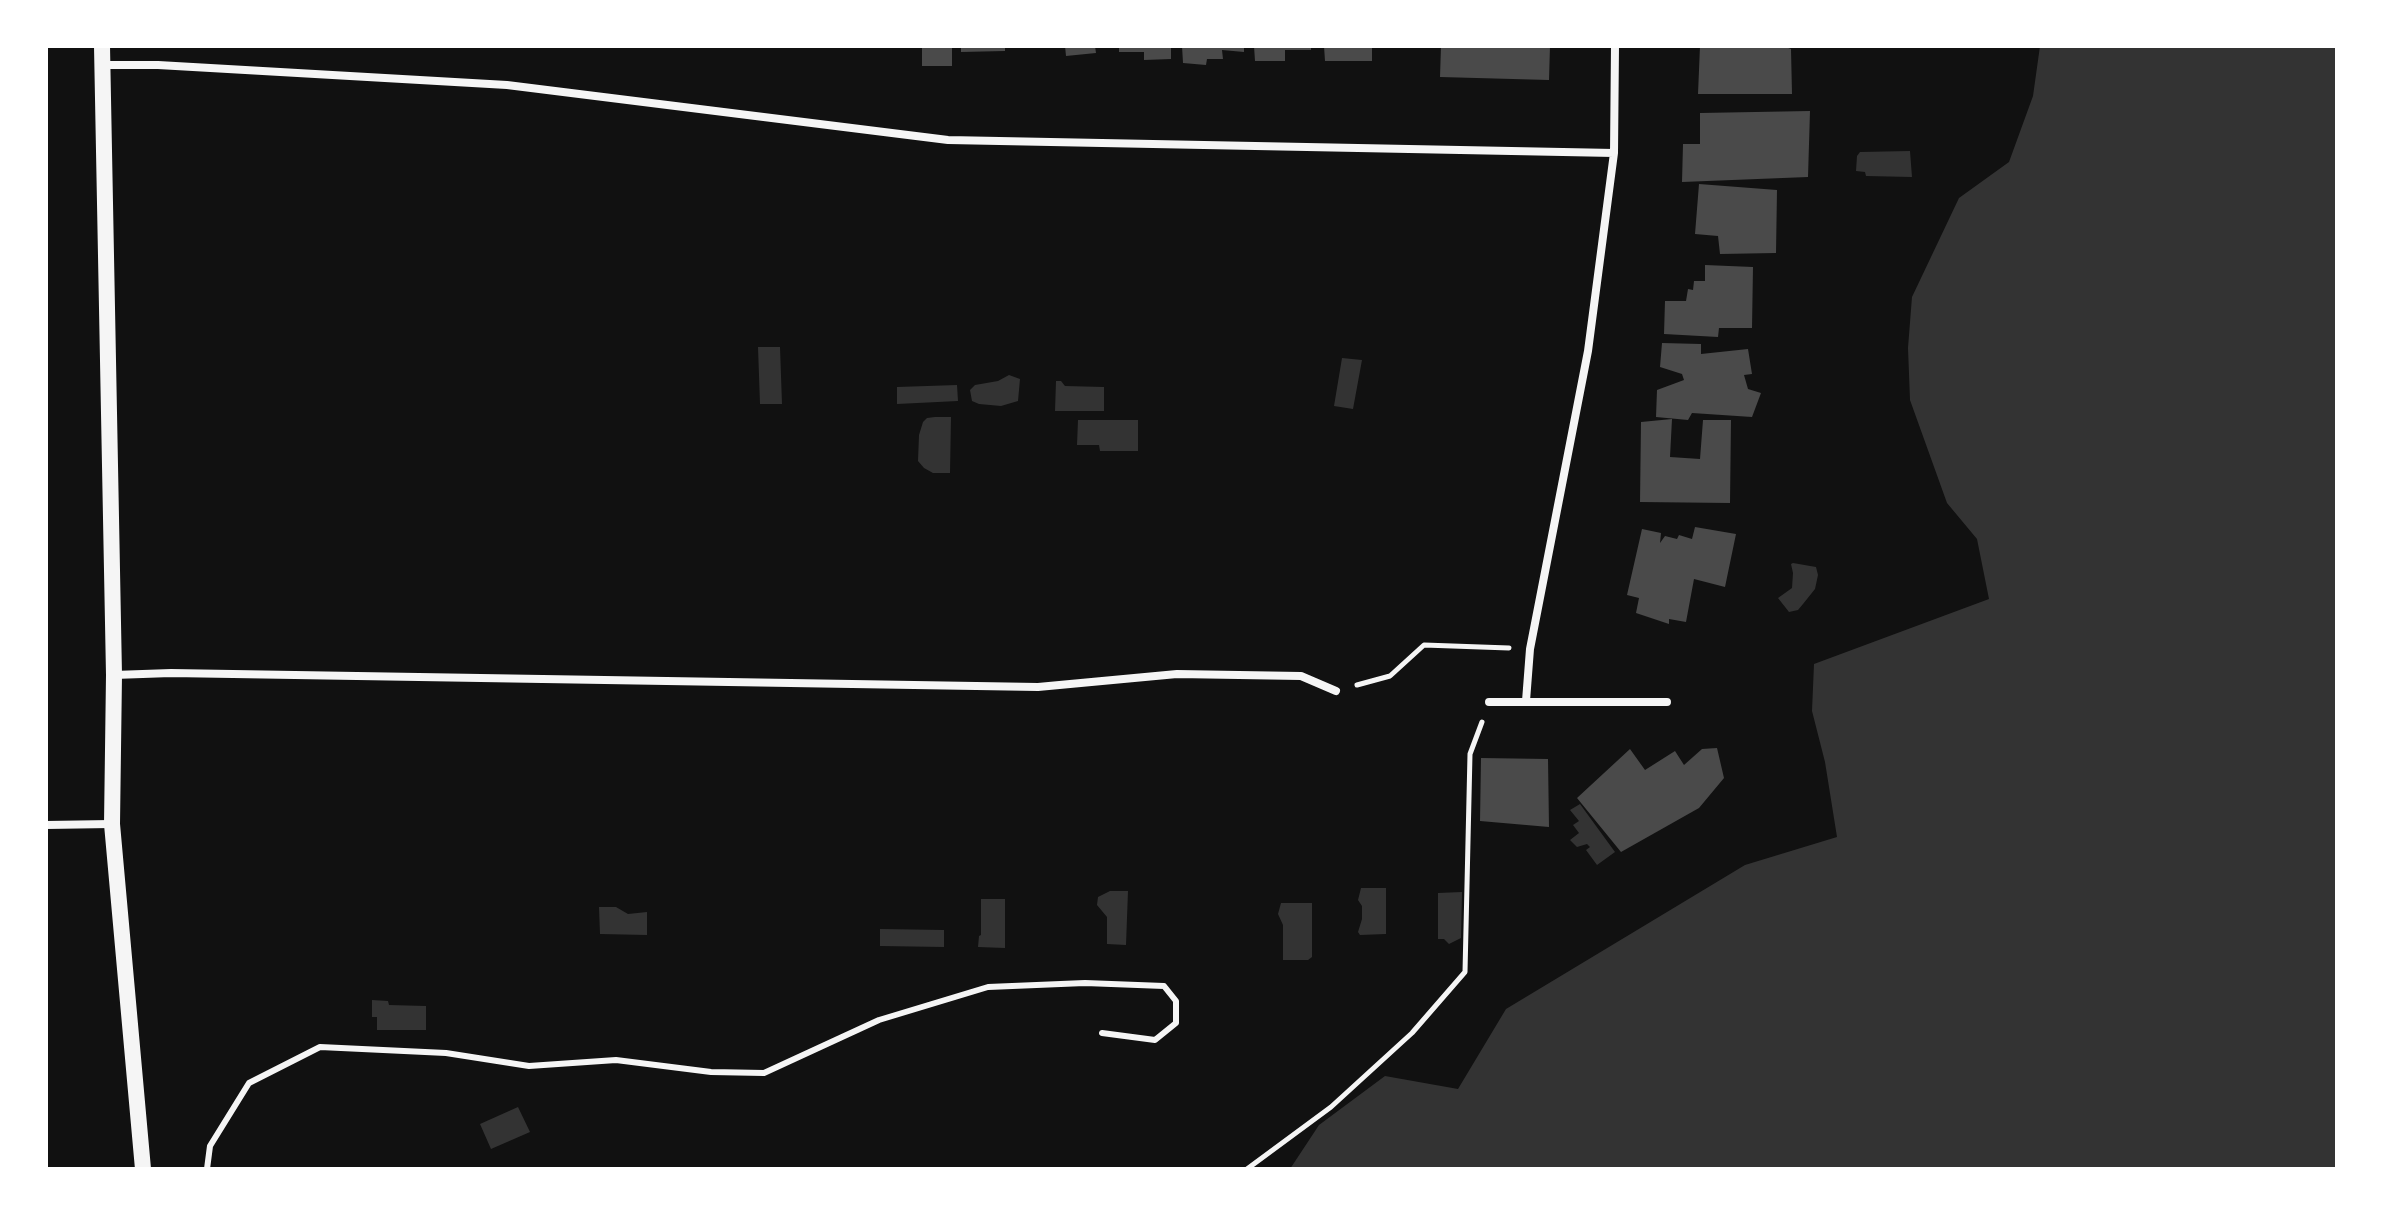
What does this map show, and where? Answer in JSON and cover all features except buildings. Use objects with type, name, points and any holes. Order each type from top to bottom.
[{"type":"main road","points":[[102,46],[114,675],[112,824],[143,1169]]},
{"type":"street","points":[[1526,701],[1530,649],[1588,351],[1614,153],[1615,46]]},
{"type":"street","points":[[103,65],[158,65],[507,85],[948,140],[1614,153]]},
{"type":"street","points":[[114,675],[171,673],[1038,687],[1193,674],[1301,676],[1336,691]]},
{"type":"street","points":[[1489,702],[1667,702]]},
{"type":"street","points":[[46,825],[112,824]]},
{"type":"lane","points":[[207,1169],[210,1146],[249,1083],[320,1047],[446,1053],[529,1066],[616,1060],[711,1072],[764,1073],[879,1020],[988,987],[1085,983],[1164,986],[1176,1001],[1176,1023],[1155,1040],[1102,1033]]},
{"type":"path","points":[[1336,691],[1390,676],[1424,645],[1530,649]]},
{"type":"path","points":[[1247,1169],[1331,1107],[1412,1033],[1465,972],[1470,754],[1489,702]]},
{"type":"shaded area","points":[[2040,46],[2337,46],[2337,1169],[1290,1169],[1319,1125],[1385,1076],[1458,1089],[1506,1009],[1745,865],[1837,837],[1825,762],[1812,711],[1814,664],[1989,599],[1977,539],[1947,503],[1910,400],[1908,348],[1912,297],[1959,198],[2009,162],[2033,96]]},
{"type":"shaded area","points":[[1910,151],[1912,177],[1866,176],[1865,172],[1856,171],[1860,152]]},
{"type":"shaded area","points":[[758,347],[780,347],[782,404],[760,404]]},
{"type":"shaded area","points":[[1342,358],[1362,360],[1353,409],[1334,406]]},
{"type":"shaded area","points":[[1009,375],[1020,379],[1018,401],[1001,406],[972,401],[970,390],[975,385],[998,381]]},
{"type":"shaded area","points":[[1056,381],[1061,381],[1065,386],[1104,387],[1104,411],[1055,411]]},
{"type":"shaded area","points":[[957,385],[958,401],[897,404],[897,387]]},
{"type":"shaded area","points":[[935,417],[951,417],[950,473],[933,473],[918,461],[923,422]]},
{"type":"shaded area","points":[[1078,420],[1138,420],[1138,451],[1100,451],[1099,445],[1077,445]]},
{"type":"shaded area","points":[[1793,563],[1816,567],[1818,575],[1815,589],[1798,610],[1789,612],[1778,598],[1792,588]]},
{"type":"shaded area","points":[[1580,804],[1615,852],[1597,865],[1586,850],[1590,847],[1587,844],[1577,847],[1570,840],[1579,833],[1573,825],[1579,821],[1570,810]]},
{"type":"shaded area","points":[[1361,888],[1386,888],[1386,934],[1360,935],[1358,932],[1362,919],[1362,906],[1358,900]]},
{"type":"shaded area","points":[[1110,891],[1128,891],[1126,945],[1107,944],[1107,917],[1097,905],[1098,897]]},
{"type":"shaded area","points":[[1462,892],[1461,938],[1449,944],[1444,939],[1438,939],[1438,893]]},
{"type":"shaded area","points":[[981,899],[1005,899],[1005,948],[978,947]]},
{"type":"shaded area","points":[[1281,903],[1312,903],[1312,957],[1308,960],[1283,960],[1283,925],[1278,914]]},
{"type":"shaded area","points":[[599,907],[616,907],[628,914],[647,912],[647,935],[600,934]]},
{"type":"shaded area","points":[[880,929],[944,930],[944,947],[880,946]]},
{"type":"shaded area","points":[[372,1000],[388,1001],[389,1005],[426,1006],[426,1030],[377,1030],[377,1017],[372,1017]]},
{"type":"shaded area","points":[[518,1107],[530,1132],[491,1149],[480,1124]]}]
